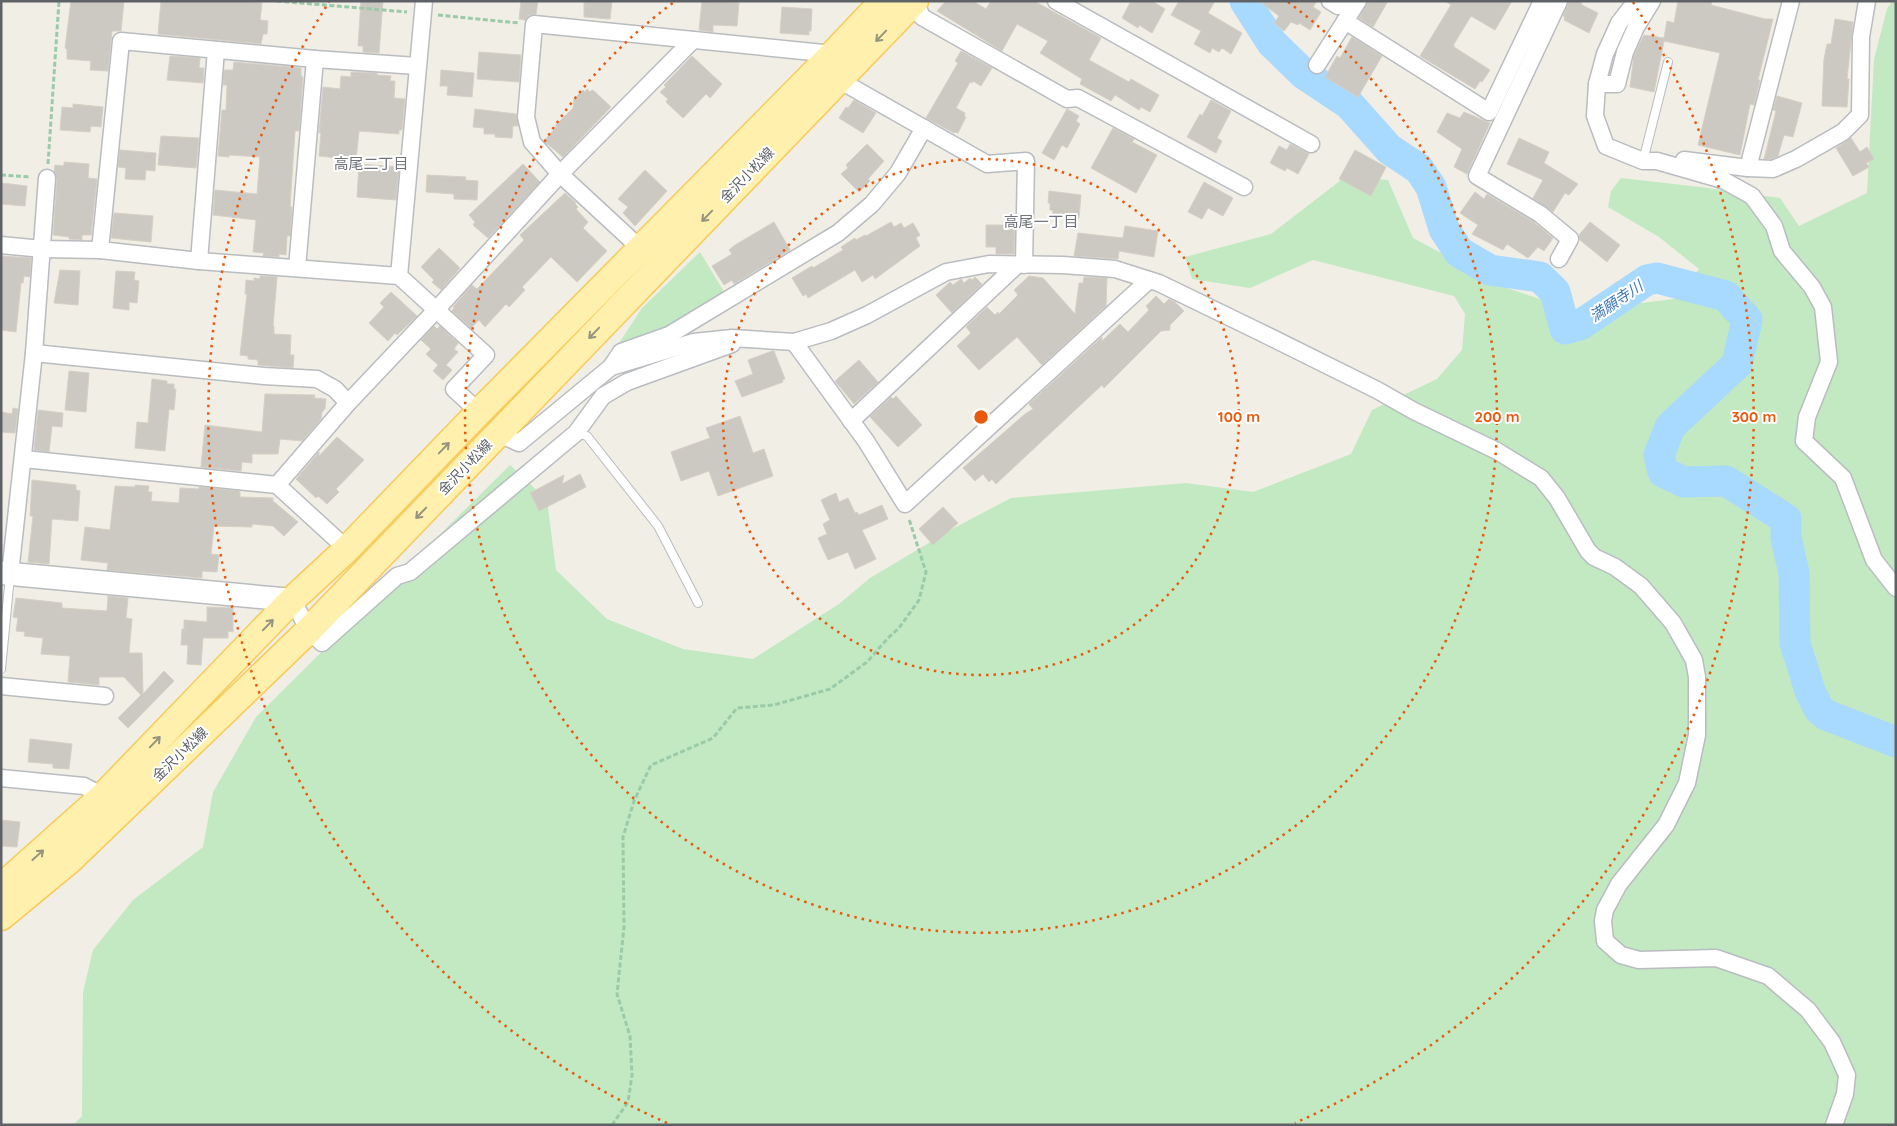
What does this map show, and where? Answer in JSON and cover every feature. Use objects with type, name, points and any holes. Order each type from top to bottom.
[{"type":"main road","name":"金沢小松線","points":[[1,887],[103,796],[292,600],[347,549],[478,412],[833,54],[883,1]]},
{"type":"main road","name":"金沢小松線","points":[[1,916],[70,860],[309,630],[915,1]]},
{"type":"street","points":[[399,276],[424,1]]},
{"type":"street","points":[[915,1],[922,18],[1067,99],[1078,98],[1244,186]]},
{"type":"street","points":[[1056,1],[1311,144]]},
{"type":"street","points":[[1330,1],[1338,6],[1342,1]]},
{"type":"street","points":[[1317,65],[1358,1]]},
{"type":"street","points":[[1345,21],[1490,112],[1542,1]]},
{"type":"street","points":[[1559,1],[1477,176],[1540,214],[1570,240],[1560,259]]},
{"type":"street","points":[[1636,1],[1619,23],[1605,54],[1597,84],[1596,116],[1606,146],[1643,161],[1657,161],[1723,180],[1752,196],[1774,226],[1782,251],[1812,287],[1823,307],[1829,362],[1806,417],[1804,441],[1843,478],[1874,560],[1896,588]]},
{"type":"street","points":[[1597,84],[1617,84],[1624,52],[1636,27],[1652,1]]},
{"type":"street","points":[[1748,168],[1791,1]]},
{"type":"street","points":[[1668,164],[1680,160],[1748,168],[1773,168],[1796,159],[1844,132],[1860,115],[1860,37],[1867,1]]},
{"type":"street","points":[[640,248],[560,174],[532,142],[526,117],[534,24],[833,54]]},
{"type":"street","points":[[277,485],[348,403],[560,174],[693,40]]},
{"type":"street","points":[[100,250],[121,41],[315,59],[417,66]]},
{"type":"street","points":[[199,261],[216,50]]},
{"type":"street","points":[[297,268],[315,59]]},
{"type":"street","points":[[839,80],[988,164],[1026,161],[1021,265],[852,421]]},
{"type":"street","points":[[498,433],[519,444],[611,367],[621,352],[669,335],[838,233],[872,204],[898,173],[924,128]]},
{"type":"street","points":[[47,178],[24,459],[6,574],[292,600],[309,630],[322,643],[396,576],[410,572],[576,434],[603,396],[627,382],[747,339]]},
{"type":"street","points":[[1,245],[42,249],[100,250],[199,261],[399,276],[486,355],[454,389],[478,412]]},
{"type":"street","points":[[611,367],[694,342],[732,338],[794,342],[831,331],[867,315],[946,272],[989,264],[1063,265],[1115,269],[1149,280],[1262,333],[1497,451],[1540,478],[1557,498],[1588,551],[1594,557],[1615,567],[1641,586],[1673,623],[1694,660],[1697,677],[1697,735],[1687,783],[1666,825],[1620,884],[1605,910],[1603,921],[1605,941],[1621,955],[1639,960],[1716,958],[1768,976],[1808,1010],[1832,1042],[1847,1075],[1845,1094],[1834,1125]]},
{"type":"street","points":[[794,342],[852,421],[905,504],[1149,280]]},
{"type":"street","points":[[34,353],[264,376],[317,379],[335,388],[348,403]]},
{"type":"street","points":[[24,459],[277,485],[347,549]]},
{"type":"street","points":[[1,686],[105,696]]},
{"type":"street","points":[[1,778],[84,786],[103,796]]},
{"type":"lane","points":[[1643,161],[1668,62]]},
{"type":"lane","points":[[576,434],[587,436],[658,526],[698,603]]},
{"type":"lane","points":[[1,669],[6,574]]},
{"type":"path","points":[[1,175],[47,178],[59,1]]},
{"type":"path","points":[[612,1125],[628,1102],[632,1075],[630,1036],[617,994],[624,927],[623,837],[634,800],[651,765],[713,738],[737,708],[774,705],[830,689],[867,662],[888,638],[900,628],[919,600],[926,572],[905,504]]},
{"type":"green space","points":[[1892,1],[1896,1],[1896,1125],[73,1125],[82,1116],[83,992],[93,950],[133,900],[203,847],[213,792],[256,717],[510,465],[547,500],[556,570],[607,619],[683,649],[753,659],[839,604],[870,578],[954,528],[1011,498],[1186,483],[1253,492],[1351,454],[1372,410],[1437,379],[1462,350],[1465,314],[1454,296],[1313,260],[1250,288],[1192,279],[1185,257],[1271,234],[1345,177],[1388,180],[1413,238],[1507,288],[1540,299],[1578,342],[1625,305],[1674,299],[1699,269],[1659,237],[1608,207],[1611,191],[1621,178],[1780,198],[1799,226],[1867,193],[1874,59],[1887,9]]},
{"type":"green space","points":[[700,252],[726,295],[660,332],[618,345],[642,308]]},
{"type":"building","points":[[71,1],[124,1],[121,31],[112,31],[108,71],[90,70],[91,61],[67,59],[67,49],[65,48]]},
{"type":"building","points":[[161,1],[244,1],[262,3],[260,20],[268,21],[267,34],[263,34],[261,44],[158,34]]},
{"type":"building","points":[[361,1],[383,1],[379,53],[363,52],[363,46],[358,46]]},
{"type":"building","points":[[521,1],[538,1],[536,14],[529,15],[525,20],[519,19]]},
{"type":"building","points":[[612,1],[610,19],[584,17],[584,2]]},
{"type":"building","points":[[702,1],[739,3],[737,26],[713,25],[713,32],[699,30]]},
{"type":"building","points":[[946,1],[973,1],[986,9],[991,1],[1034,1],[1101,38],[1089,60],[1129,82],[1131,79],[1159,95],[1150,112],[1141,107],[1139,110],[1115,95],[1111,101],[1080,84],[1082,79],[1040,53],[1048,41],[1017,24],[1002,51],[937,11]]},
{"type":"building","points":[[1131,1],[1152,1],[1165,9],[1152,33],[1139,25],[1138,28],[1122,18]]},
{"type":"building","points":[[1179,1],[1215,1],[1208,13],[1242,33],[1231,54],[1222,48],[1219,52],[1212,48],[1210,53],[1194,44],[1201,31],[1171,15]]},
{"type":"building","points":[[1259,1],[1317,1],[1313,7],[1321,12],[1310,30],[1299,23],[1298,25],[1291,22],[1284,31],[1274,23],[1279,16]]},
{"type":"building","points":[[1368,1],[1388,1],[1373,27],[1359,18]]},
{"type":"building","points":[[1445,1],[1512,1],[1495,30],[1471,16],[1454,44],[1454,47],[1490,70],[1475,89],[1420,56],[1451,5]]},
{"type":"building","points":[[1569,1],[1580,1],[1582,5],[1598,13],[1589,33],[1564,20],[1565,17],[1563,16]]},
{"type":"building","points":[[1678,1],[1712,1],[1711,5],[1765,19],[1773,19],[1754,105],[1750,104],[1740,155],[1698,145],[1720,53],[1664,41],[1654,92],[1630,87],[1634,55],[1644,35],[1664,38],[1667,21],[1674,23]]},
{"type":"building","points":[[782,7],[812,9],[811,31],[809,31],[809,35],[780,33]]},
{"type":"building","points":[[1835,19],[1853,22],[1847,79],[1849,79],[1847,107],[1822,106],[1824,59],[1827,44],[1831,44]]},
{"type":"building","points":[[1352,37],[1382,56],[1358,97],[1325,77],[1337,56],[1340,58]]},
{"type":"building","points":[[961,51],[992,68],[981,86],[973,81],[972,83],[970,82],[956,108],[965,113],[964,116],[966,117],[958,133],[954,133],[926,118],[958,63],[955,61]]},
{"type":"building","points":[[479,52],[521,55],[519,82],[477,79]]},
{"type":"building","points":[[170,56],[200,58],[199,68],[204,68],[203,83],[167,80]]},
{"type":"building","points":[[692,56],[722,84],[710,98],[706,94],[683,118],[666,102],[668,99],[660,92],[666,87],[664,85]]},
{"type":"building","points":[[234,62],[301,68],[301,76],[303,77],[299,131],[295,131],[290,236],[287,236],[286,255],[279,254],[279,257],[263,256],[264,253],[253,252],[256,220],[213,215],[215,190],[257,194],[260,157],[218,156],[222,110],[226,110],[227,85],[223,85],[224,70],[233,70]]},
{"type":"building","points":[[441,70],[474,73],[472,97],[447,95],[448,86],[440,86]]},
{"type":"building","points":[[351,72],[377,73],[377,75],[391,76],[390,81],[395,81],[394,98],[405,99],[402,130],[399,130],[399,134],[359,131],[356,160],[319,156],[323,87],[340,89],[341,76],[351,77]]},
{"type":"building","points":[[587,89],[590,92],[594,91],[611,107],[563,157],[544,141],[557,126],[555,126],[573,108],[574,99],[583,90],[585,92]]},
{"type":"building","points":[[1777,96],[1802,103],[1793,137],[1784,135],[1778,156],[1764,159],[1776,111],[1773,110]]},
{"type":"building","points":[[854,100],[876,113],[863,133],[839,118],[846,107],[848,108]]},
{"type":"building","points":[[1211,100],[1231,111],[1217,138],[1222,141],[1216,153],[1187,137],[1200,114],[1202,116]]},
{"type":"building","points":[[73,104],[103,107],[101,127],[91,126],[90,132],[60,130],[62,107],[73,108]]},
{"type":"building","points":[[475,109],[516,114],[518,126],[513,126],[512,138],[495,137],[495,134],[484,134],[484,128],[473,127]]},
{"type":"building","points":[[1067,109],[1079,116],[1076,121],[1080,124],[1067,148],[1062,145],[1054,160],[1042,153]]},
{"type":"building","points":[[1464,112],[1490,123],[1467,174],[1454,167],[1462,149],[1437,132],[1447,113],[1460,118]]},
{"type":"building","points":[[1113,128],[1134,139],[1132,142],[1157,155],[1136,193],[1091,168]]},
{"type":"building","points":[[161,136],[199,138],[196,168],[158,165]]},
{"type":"building","points":[[1519,138],[1549,152],[1544,163],[1578,184],[1569,195],[1565,193],[1553,212],[1533,198],[1543,180],[1507,164]]},
{"type":"building","points":[[1851,138],[1860,152],[1867,147],[1874,159],[1866,163],[1869,167],[1853,176],[1836,148]]},
{"type":"building","points":[[867,144],[884,161],[868,179],[870,181],[859,192],[841,174],[848,168],[846,165]]},
{"type":"building","points":[[1290,144],[1309,154],[1298,174],[1287,168],[1285,171],[1270,163],[1279,146],[1287,150]]},
{"type":"building","points":[[120,150],[156,153],[155,171],[146,170],[145,180],[125,179],[126,168],[118,167]]},
{"type":"building","points":[[1355,150],[1386,167],[1371,196],[1339,179]]},
{"type":"building","points":[[64,162],[89,164],[88,178],[97,179],[91,235],[82,235],[82,240],[53,235],[57,179],[54,172],[55,165],[64,166]]},
{"type":"building","points":[[359,164],[399,167],[396,200],[357,197]]},
{"type":"building","points":[[523,164],[540,182],[488,238],[473,225],[475,222],[469,215]]},
{"type":"building","points":[[645,170],[667,191],[635,226],[623,213],[628,207],[618,199]]},
{"type":"building","points":[[427,175],[466,177],[465,180],[478,181],[477,200],[454,199],[454,194],[426,192]]},
{"type":"building","points":[[1204,182],[1233,198],[1223,216],[1208,208],[1202,219],[1188,212]]},
{"type":"building","points":[[1,183],[27,186],[25,206],[1,204]]},
{"type":"building","points":[[1049,191],[1081,195],[1079,218],[1052,216],[1053,210],[1050,210],[1050,203],[1048,203]]},
{"type":"building","points":[[1475,192],[1484,199],[1487,194],[1534,222],[1553,238],[1544,251],[1538,247],[1528,258],[1507,244],[1503,250],[1472,234],[1478,225],[1460,213]]},
{"type":"building","points":[[565,193],[576,203],[578,207],[576,209],[588,222],[583,228],[607,251],[577,282],[551,257],[522,287],[525,290],[509,307],[506,304],[485,327],[479,320],[471,328],[452,311],[453,307],[472,285],[477,289],[524,240],[520,235]]},
{"type":"building","points":[[114,213],[153,216],[151,242],[111,238]]},
{"type":"building","points":[[774,222],[790,250],[734,284],[732,280],[724,285],[712,266],[732,254],[729,250],[735,245]]},
{"type":"building","points":[[891,222],[894,227],[901,223],[904,228],[913,223],[920,235],[916,238],[920,246],[875,279],[873,275],[862,282],[855,270],[808,298],[806,294],[803,296],[792,278],[843,250],[841,247],[855,238],[856,240],[866,236]]},
{"type":"building","points":[[1590,222],[1620,245],[1607,262],[1580,240],[1579,235]]},
{"type":"building","points":[[986,225],[1015,225],[1014,254],[996,254],[996,247],[986,247]]},
{"type":"building","points":[[1125,226],[1158,231],[1154,257],[1119,251],[1118,259],[1074,256],[1078,233],[1123,238]]},
{"type":"building","points":[[439,248],[460,268],[441,290],[432,282],[434,280],[421,267]]},
{"type":"building","points":[[1,256],[31,258],[30,277],[24,276],[23,283],[21,283],[16,332],[1,330]]},
{"type":"building","points":[[60,270],[80,271],[78,305],[54,303]]},
{"type":"building","points":[[116,271],[135,272],[134,280],[139,281],[137,303],[129,302],[129,310],[113,308]]},
{"type":"building","points":[[260,276],[277,277],[274,334],[291,335],[290,355],[294,355],[293,368],[258,365],[258,360],[248,359],[248,356],[240,355],[247,294],[245,294],[246,280],[254,281],[254,278],[260,279]]},
{"type":"building","points":[[1029,276],[1043,278],[1075,314],[1079,283],[1083,283],[1084,277],[1107,278],[1106,306],[1042,365],[1017,337],[979,370],[957,346],[971,333],[966,327],[987,307],[995,315],[998,312],[999,314],[1018,295],[1014,290]]},
{"type":"building","points":[[975,277],[982,284],[952,313],[936,295],[950,282],[953,285],[961,279],[964,283],[970,278],[972,280]]},
{"type":"building","points":[[391,292],[417,316],[388,341],[369,323],[384,307],[380,303]]},
{"type":"building","points":[[1156,296],[1164,304],[1169,299],[1175,302],[1184,311],[1170,325],[1170,330],[1161,331],[1104,388],[1102,385],[996,484],[992,479],[989,482],[983,474],[975,481],[963,468],[1033,409],[1029,404],[1102,337],[1102,341],[1120,324],[1128,332],[1149,310],[1146,306]]},
{"type":"building","points":[[434,326],[437,329],[440,326],[458,343],[454,349],[458,352],[446,365],[452,370],[443,380],[433,371],[438,365],[426,354],[431,349],[421,340]]},
{"type":"building","points":[[774,351],[785,379],[782,380],[783,382],[742,397],[735,381],[753,374],[748,360]]},
{"type":"building","points":[[859,360],[878,382],[854,404],[835,381]]},
{"type":"building","points":[[69,371],[89,373],[86,412],[65,410]]},
{"type":"building","points":[[152,379],[167,381],[167,384],[174,384],[174,389],[176,389],[174,410],[169,409],[165,451],[135,448],[137,422],[148,423]]},
{"type":"building","points":[[265,394],[315,395],[314,398],[326,399],[325,409],[322,412],[321,419],[302,441],[280,439],[278,454],[252,454],[252,463],[242,462],[241,471],[201,467],[205,425],[262,432]]},
{"type":"building","points":[[896,396],[922,425],[898,447],[870,417],[891,397],[893,399]]},
{"type":"building","points":[[13,408],[18,409],[15,433],[1,432],[1,412],[12,414]]},
{"type":"building","points":[[38,410],[63,413],[62,427],[52,426],[49,452],[34,450]]},
{"type":"building","points":[[740,416],[753,453],[764,449],[773,476],[718,496],[709,471],[681,481],[671,452],[710,438],[706,428]]},
{"type":"building","points":[[337,437],[364,460],[336,489],[339,492],[327,504],[318,496],[316,498],[296,479],[319,452],[319,456]]},
{"type":"building","points":[[580,474],[586,487],[539,511],[530,493],[564,475],[562,484]]},
{"type":"building","points":[[32,480],[76,485],[76,490],[80,491],[78,521],[52,519],[49,564],[28,562],[33,516],[30,516]]},
{"type":"building","points":[[135,485],[149,486],[148,492],[152,492],[151,501],[179,503],[180,488],[199,489],[199,487],[240,491],[240,497],[273,498],[273,501],[298,522],[284,536],[273,526],[252,524],[252,527],[214,526],[211,554],[219,555],[217,572],[202,571],[202,578],[107,570],[108,563],[81,560],[85,527],[110,530],[115,486],[135,487]]},
{"type":"building","points":[[836,493],[839,502],[848,498],[855,513],[857,512],[859,515],[882,505],[888,519],[862,530],[876,559],[855,569],[848,552],[828,560],[818,538],[827,534],[823,524],[830,520],[821,500]]},
{"type":"building","points":[[943,507],[958,523],[933,545],[919,529]]},
{"type":"building","points":[[108,596],[128,598],[126,618],[132,619],[129,653],[142,653],[143,694],[164,671],[174,681],[128,728],[118,718],[141,695],[124,677],[99,677],[99,685],[68,682],[70,656],[41,654],[43,638],[24,636],[25,632],[16,631],[18,618],[13,617],[16,598],[62,603],[62,608],[107,611]]},
{"type":"building","points":[[207,607],[233,608],[233,632],[228,631],[228,638],[203,638],[201,665],[187,664],[188,645],[181,645],[184,620],[207,622]]},
{"type":"building","points":[[30,739],[72,744],[69,769],[53,768],[53,764],[28,762]]},
{"type":"building","points":[[1,820],[20,822],[17,847],[1,846]]},
{"type":"waterway","name":"満願寺川","points":[[1245,1],[1272,43],[1304,74],[1349,104],[1389,149],[1419,169],[1431,187],[1444,229],[1459,252],[1490,270],[1540,277],[1555,292],[1565,329],[1580,325],[1647,280],[1657,278],[1726,296],[1747,320],[1737,364],[1670,427],[1659,455],[1663,472],[1684,482],[1726,481],[1786,519],[1786,538],[1794,573],[1795,643],[1810,691],[1819,709],[1826,715],[1896,742]]},
{"type":"district","name":"高尾二丁目","points":[[371,163]]},
{"type":"district","name":"高尾一丁目","points":[[1041,221]]}]
